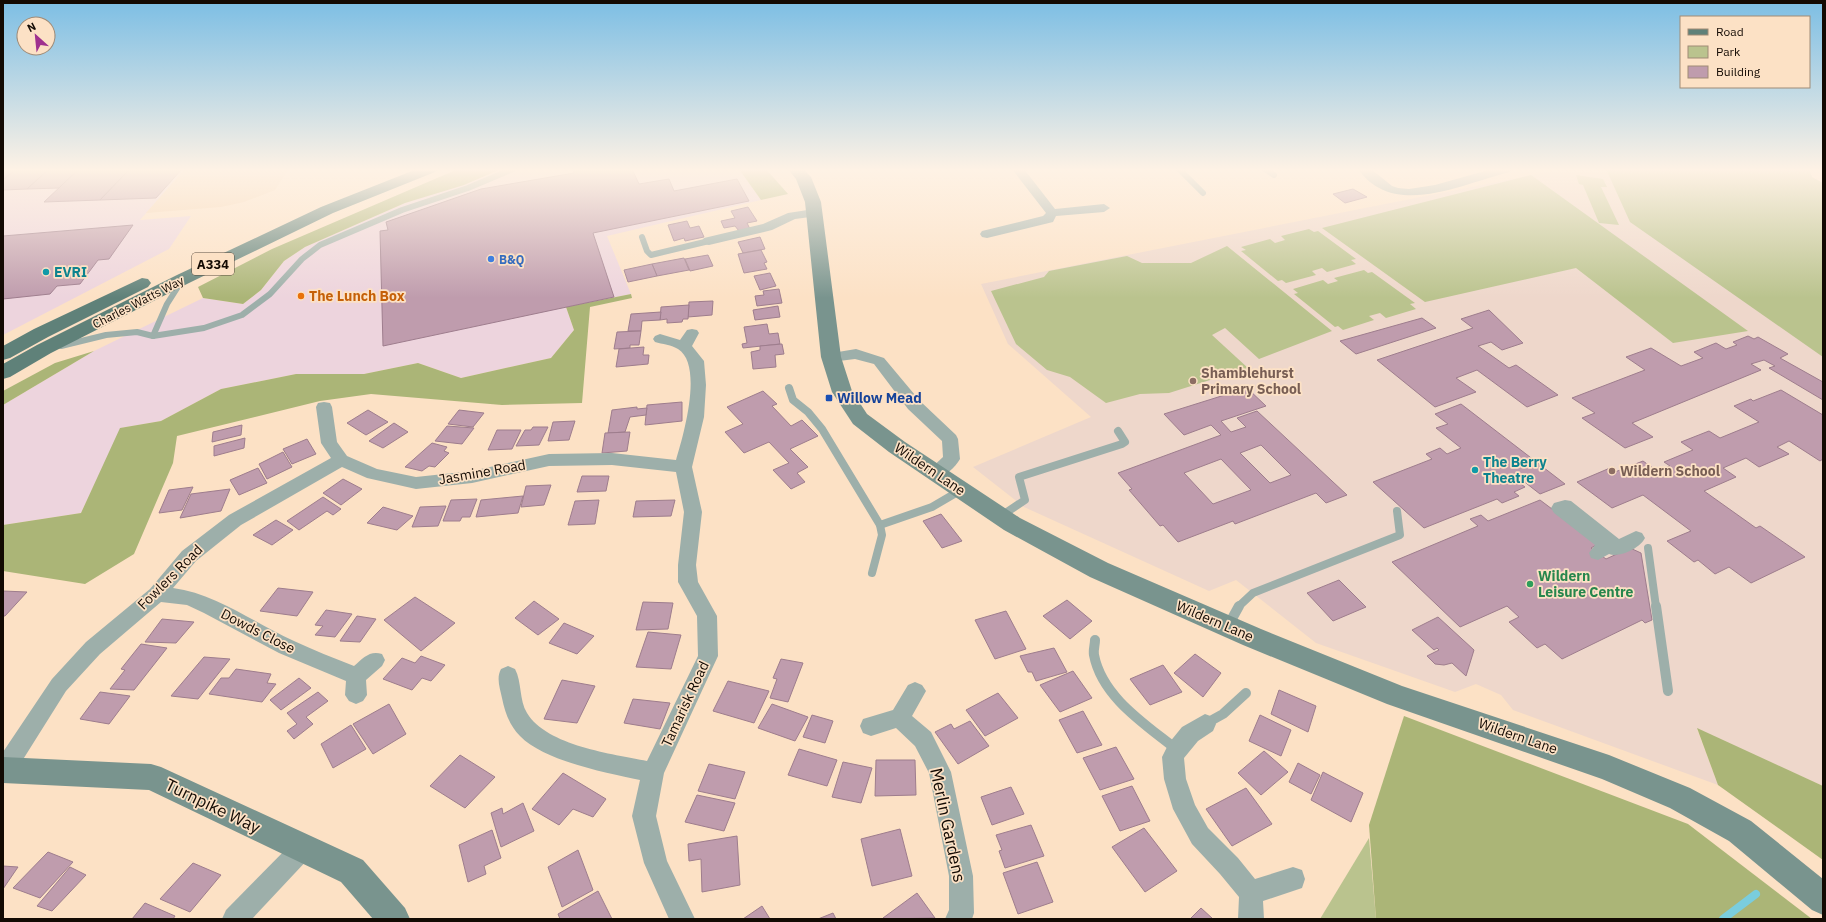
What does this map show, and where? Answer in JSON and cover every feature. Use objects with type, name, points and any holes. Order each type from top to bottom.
[{"type":"main road","name":"Charles Watts Way","points":[[3,354],[41,333],[168,270],[294,212]]},
{"type":"main road","name":"Charles Watts Way","points":[[3,373],[44,349],[182,279],[323,212]]},
{"type":"street","points":[[987,234],[1048,220],[1052,213],[1062,212]]},
{"type":"street","points":[[716,236],[767,227],[792,216],[814,214]]},
{"type":"street","name":"Wildern Lane","points":[[814,214],[831,357],[842,392],[860,419],[897,447],[1001,516],[1099,570],[1228,627],[1397,696],[1609,768],[1680,798],[1740,831],[1823,899]]},
{"type":"street","name":"Tamarisk Road","points":[[660,339],[688,339],[696,362],[698,385],[696,417],[683,467],[693,512],[687,565],[688,582],[707,616],[708,656],[652,773],[644,816],[656,863],[682,919]]},
{"type":"street","points":[[831,357],[856,354],[879,361],[914,405],[950,439],[952,459],[936,472]]},
{"type":"street","points":[[324,407],[329,443],[341,460]]},
{"type":"street","name":"Jasmine Road","points":[[341,460],[373,474],[416,483],[472,476],[549,460],[612,459],[683,467]]},
{"type":"street","name":"Fowlers Road","points":[[4,770],[59,685],[93,648],[157,594],[189,556],[235,520],[341,460]]},
{"type":"street","points":[[1614,550],[1642,543]]},
{"type":"street","name":"Dowds Close","points":[[157,594],[189,598],[210,607],[356,686],[375,660]]},
{"type":"street","points":[[508,675],[514,722],[534,735],[564,751],[652,773]]},
{"type":"street","points":[[871,726],[900,718],[916,691]]},
{"type":"street","name":"Merlin Gardens","points":[[900,718],[923,739],[940,772],[961,876],[962,913],[958,919]]},
{"type":"street","points":[[1205,724],[1190,734],[1173,757],[1175,779],[1185,809],[1200,836],[1229,866],[1251,893],[1250,919]]},
{"type":"street","name":"Turnpike Way","points":[[4,770],[151,777],[302,849],[352,871],[394,919]]},
{"type":"street","points":[[235,919],[302,849]]},
{"type":"street","points":[[1251,893],[1293,879]]},
{"type":"lane","points":[[44,349],[106,335],[137,332],[153,336],[204,328],[242,315],[270,294],[280,281],[302,259],[320,245],[397,212]]},
{"type":"lane","points":[[642,237],[647,251],[651,255],[716,236]]},
{"type":"lane","points":[[153,336],[166,304],[182,279]]},
{"type":"lane","points":[[789,388],[793,400],[808,412],[822,429],[834,452],[858,486],[880,525],[882,535],[872,573]]},
{"type":"lane","points":[[1001,516],[1025,500],[1026,492],[1019,481],[1019,477],[1022,474],[1122,444],[1125,442],[1118,431]]},
{"type":"lane","points":[[880,525],[932,507],[962,489]]},
{"type":"lane","points":[[1228,627],[1238,607],[1252,593],[1400,535],[1397,511]]},
{"type":"lane","points":[[1642,543],[1668,691]]},
{"type":"lane","points":[[1095,640],[1094,655],[1099,673],[1113,693],[1126,708],[1177,750]]},
{"type":"lane","points":[[1205,724],[1223,714],[1246,693]]},
{"type":"shaded area","points":[[3,212],[147,212],[140,220],[191,216],[169,249],[3,335]]},
{"type":"shaded area","points":[[384,212],[710,212],[607,236],[631,294],[566,307],[574,330],[551,358],[461,378],[418,363],[364,374],[296,374],[221,389],[161,421],[121,428],[81,513],[3,525],[3,405],[94,351],[203,298],[243,304],[261,290],[284,261],[305,247]]},
{"type":"shaded area","name":"Wildern School","points":[[1345,212],[1823,212],[1823,786],[1697,729],[1718,785],[1513,710],[1501,695],[1476,684],[1455,692],[1316,643],[1236,580],[1209,591],[1024,507],[973,467],[1091,417],[1008,344],[981,284]]},
{"type":"green space","points":[[358,212],[384,212],[305,247],[284,261],[261,290],[243,304],[203,298],[198,287],[272,249]]},
{"type":"green space","points":[[1385,212],[1583,212],[1748,331],[1673,343],[1576,268],[1425,302],[1322,228]]},
{"type":"green space","points":[[1594,212],[1613,212],[1619,225],[1599,223]]},
{"type":"green space","points":[[1625,212],[1823,212],[1823,357],[1630,222]]},
{"type":"green space","points":[[1309,229],[1314,232],[1318,231],[1356,259],[1351,260],[1356,264],[1327,272],[1322,268],[1312,271],[1316,275],[1286,283],[1282,280],[1278,281],[1241,251],[1246,250],[1241,247],[1270,239],[1275,243],[1285,240],[1281,236]]},
{"type":"green space","points":[[1227,246],[1332,331],[1259,359],[1225,328],[1212,335],[1248,368],[1169,393],[1140,394],[1106,403],[1070,377],[1047,370],[1016,344],[991,291],[1044,277],[1049,271],[1127,256],[1142,263],[1191,263]]},
{"type":"green space","points":[[1364,270],[1368,273],[1372,272],[1415,303],[1410,304],[1416,309],[1386,318],[1380,313],[1369,316],[1374,320],[1343,330],[1338,326],[1335,327],[1294,294],[1298,293],[1293,289],[1323,280],[1328,284],[1338,281],[1334,278]]},
{"type":"green space","points":[[631,294],[632,298],[590,307],[582,403],[502,405],[371,394],[320,401],[177,436],[173,463],[134,554],[85,584],[3,571],[3,525],[81,513],[120,428],[161,421],[221,389],[296,374],[364,374],[418,363],[461,378],[551,358],[574,330],[566,307]]},
{"type":"green space","points":[[94,351],[3,405],[3,391],[55,363]]},
{"type":"green space","points":[[1404,716],[1688,824],[1812,919],[1376,919],[1369,825]]},
{"type":"green space","points":[[1697,728],[1823,786],[1823,860],[1718,785]]},
{"type":"green space","points":[[1369,838],[1376,919],[1320,919]]},
{"type":"building","name":"B&Q","points":[[415,212],[695,212],[593,233],[614,297],[383,346],[380,231],[388,230],[386,222]]},
{"type":"building","points":[[732,212],[751,212],[757,221],[747,223],[750,229],[739,231],[735,226],[724,228],[721,221],[735,218]]},
{"type":"building","points":[[687,221],[690,228],[699,226],[704,237],[685,241],[684,238],[674,241],[668,225]]},
{"type":"building","name":"EVRI","points":[[133,225],[109,259],[98,260],[80,284],[57,286],[50,294],[3,299],[3,236]]},
{"type":"building","points":[[760,237],[765,249],[743,253],[738,242]]},
{"type":"building","points":[[761,250],[767,262],[764,263],[767,269],[744,273],[738,254]]},
{"type":"building","points":[[708,255],[713,266],[690,271],[685,259]]},
{"type":"building","points":[[684,258],[689,270],[657,276],[652,264]]},
{"type":"building","points":[[652,264],[657,276],[628,282],[624,270]]},
{"type":"building","points":[[770,273],[776,286],[760,290],[754,276]]},
{"type":"building","points":[[779,289],[782,303],[757,306],[755,296],[764,295],[763,291]]},
{"type":"building","points":[[713,301],[712,315],[688,317],[689,302]]},
{"type":"building","points":[[689,305],[688,319],[683,319],[682,322],[667,323],[667,319],[660,320],[661,307]]},
{"type":"building","points":[[778,306],[780,317],[755,320],[753,310]]},
{"type":"building","points":[[1489,310],[1523,343],[1502,350],[1491,342],[1478,346],[1509,368],[1516,365],[1558,395],[1527,407],[1477,370],[1456,378],[1476,392],[1435,407],[1377,360],[1473,328],[1461,319]]},
{"type":"building","points":[[661,312],[660,320],[642,321],[641,331],[628,331],[631,314]]},
{"type":"building","points":[[1422,318],[1436,328],[1356,354],[1340,341]]},
{"type":"building","points":[[767,324],[769,334],[778,333],[780,344],[743,348],[742,344],[747,343],[744,327]]},
{"type":"building","points":[[641,331],[639,345],[630,345],[630,348],[614,349],[617,332]]},
{"type":"building","points":[[1748,336],[1754,339],[1758,337],[1788,354],[1780,358],[1823,382],[1823,400],[1769,368],[1775,366],[1764,360],[1751,364],[1761,370],[1632,423],[1653,437],[1625,448],[1582,418],[1595,413],[1572,398],[1645,370],[1626,357],[1651,348],[1681,366],[1703,358],[1694,352],[1716,343],[1726,349],[1737,345],[1733,342]]},
{"type":"building","points":[[782,344],[784,354],[775,355],[776,367],[753,369],[751,352],[760,350],[760,346]]},
{"type":"building","points":[[644,347],[643,355],[649,355],[648,364],[616,367],[619,349]]},
{"type":"building","points":[[1247,388],[1266,406],[1221,421],[1231,432],[1246,427],[1237,418],[1257,411],[1347,495],[1326,503],[1316,493],[1235,524],[1233,521],[1178,542],[1163,525],[1160,526],[1129,490],[1132,489],[1118,473],[1221,435],[1211,425],[1184,435],[1164,414]],"holes":[[[1261,445],[1291,475],[1270,483],[1240,453]],[[1221,459],[1251,490],[1213,504],[1184,473]]]},
{"type":"building","points":[[1781,390],[1823,415],[1823,459],[1820,461],[1789,441],[1777,447],[1789,454],[1759,467],[1746,458],[1723,468],[1736,477],[1704,491],[1756,528],[1760,526],[1805,557],[1751,583],[1729,567],[1715,574],[1698,560],[1694,562],[1667,541],[1691,531],[1643,495],[1612,508],[1577,482],[1610,468],[1615,472],[1643,461],[1657,471],[1670,466],[1664,462],[1693,450],[1681,442],[1709,431],[1720,438],[1759,422],[1734,406],[1751,399],[1753,401]]},
{"type":"building","points":[[763,391],[777,404],[772,406],[791,426],[802,420],[818,436],[790,449],[808,467],[797,473],[805,482],[791,489],[773,470],[789,463],[769,442],[744,453],[725,432],[743,424],[727,407]]},
{"type":"building","points":[[682,402],[682,421],[645,425],[647,405]]},
{"type":"building","name":"The Berry Theatre","points":[[1461,404],[1565,484],[1540,494],[1522,480],[1518,482],[1525,487],[1514,492],[1519,496],[1502,503],[1497,499],[1424,528],[1373,482],[1432,459],[1426,454],[1440,448],[1447,454],[1461,448],[1436,428],[1448,424],[1435,414]]},
{"type":"building","points":[[637,407],[637,409],[647,408],[646,415],[630,417],[625,432],[608,433],[612,410]]},
{"type":"building","points":[[368,410],[388,422],[366,435],[347,423]]},
{"type":"building","points":[[459,410],[484,413],[473,427],[448,424]]},
{"type":"building","points":[[575,421],[569,440],[548,441],[553,422]]},
{"type":"building","points":[[394,423],[408,432],[383,448],[369,441]]},
{"type":"building","points":[[242,425],[241,435],[212,442],[213,432]]},
{"type":"building","points":[[447,426],[474,428],[462,444],[435,441]]},
{"type":"building","points":[[533,427],[548,427],[539,445],[516,446],[525,430],[531,430]]},
{"type":"building","points":[[497,430],[521,430],[512,449],[488,450]]},
{"type":"building","points":[[630,432],[627,451],[602,453],[605,433]]},
{"type":"building","points":[[245,438],[244,448],[214,456],[214,446]]},
{"type":"building","points":[[307,439],[316,454],[292,464],[283,449]]},
{"type":"building","points":[[432,443],[447,447],[444,451],[449,453],[435,467],[429,466],[422,471],[405,467]]},
{"type":"building","points":[[283,452],[292,467],[267,479],[259,464]]},
{"type":"building","points":[[258,468],[267,483],[239,495],[230,480]]},
{"type":"building","points":[[582,476],[609,476],[606,491],[577,492]]},
{"type":"building","points":[[343,479],[362,489],[341,505],[323,493]]},
{"type":"building","points":[[551,485],[544,505],[521,507],[526,486]]},
{"type":"building","points":[[193,487],[182,510],[159,513],[169,490]]},
{"type":"building","points":[[230,489],[221,511],[180,518],[191,494]]},
{"type":"building","points":[[523,496],[518,513],[476,517],[481,500]]},
{"type":"building","points":[[323,497],[341,509],[333,515],[327,511],[299,530],[287,521]]},
{"type":"building","points":[[477,499],[470,517],[462,517],[460,521],[443,521],[451,500]]},
{"type":"building","points":[[599,500],[595,524],[568,525],[575,501]]},
{"type":"building","points":[[675,500],[671,516],[633,517],[636,501]]},
{"type":"building","name":"Wildern Leisure Centre","points":[[1540,500],[1552,509],[1555,507],[1600,543],[1591,548],[1606,559],[1630,548],[1641,553],[1652,620],[1645,623],[1642,620],[1562,659],[1545,644],[1537,648],[1509,622],[1519,617],[1507,606],[1460,627],[1392,562],[1478,526],[1470,519],[1481,515],[1488,521]]},
{"type":"building","points":[[446,506],[438,526],[412,527],[420,507]]},
{"type":"building","points":[[383,507],[413,516],[397,530],[367,523]]},
{"type":"building","points":[[941,514],[962,541],[942,548],[923,521]]},
{"type":"building","points":[[276,520],[293,530],[272,545],[253,535]]},
{"type":"building","points":[[1339,580],[1366,607],[1333,621],[1307,593]]},
{"type":"building","points":[[278,588],[313,592],[297,616],[260,611]]},
{"type":"building","points":[[3,591],[27,592],[5,616],[3,616]]},
{"type":"building","points":[[415,597],[455,623],[421,651],[384,620]]},
{"type":"building","points":[[1067,600],[1092,621],[1070,639],[1043,616]]},
{"type":"building","points":[[534,601],[559,619],[538,635],[515,618]]},
{"type":"building","points":[[643,602],[673,603],[668,629],[636,630]]},
{"type":"building","points":[[326,610],[352,614],[335,637],[315,635],[323,626],[315,625]]},
{"type":"building","points":[[1006,611],[1026,649],[995,659],[975,620]]},
{"type":"building","points":[[357,616],[376,619],[360,642],[340,641]]},
{"type":"building","points":[[1438,617],[1474,650],[1466,676],[1452,663],[1444,665],[1435,664],[1427,656],[1439,650],[1437,648],[1434,650],[1412,630]]},
{"type":"building","points":[[162,619],[194,622],[176,643],[145,642]]},
{"type":"building","points":[[564,623],[594,636],[577,654],[549,643]]},
{"type":"building","points":[[648,632],[681,635],[671,669],[636,667]]},
{"type":"building","points":[[141,644],[167,648],[134,690],[110,689],[125,670],[121,669]]},
{"type":"building","points":[[1054,648],[1067,672],[1036,681],[1032,672],[1028,672],[1020,656]]},
{"type":"building","points":[[1195,654],[1221,673],[1203,697],[1174,673]]},
{"type":"building","points":[[421,656],[445,665],[431,681],[422,678],[412,690],[383,679],[402,658],[415,663]]},
{"type":"building","points":[[204,657],[230,659],[198,699],[171,696]]},
{"type":"building","points":[[781,659],[803,663],[788,702],[770,698],[777,679],[773,678]]},
{"type":"building","points":[[1163,665],[1182,692],[1150,705],[1130,679]]},
{"type":"building","points":[[236,669],[271,674],[267,683],[276,684],[262,702],[209,694],[221,678],[229,678]]},
{"type":"building","points":[[1073,671],[1092,698],[1060,712],[1040,685]]},
{"type":"building","points":[[299,678],[311,688],[281,710],[270,700]]},
{"type":"building","points":[[562,680],[595,686],[577,723],[544,719]]},
{"type":"building","points":[[728,681],[769,691],[754,723],[713,711]]},
{"type":"building","points":[[1279,690],[1316,706],[1308,732],[1271,714]]},
{"type":"building","points":[[100,692],[130,696],[109,724],[80,719]]},
{"type":"building","points":[[318,692],[328,701],[306,717],[313,724],[294,739],[287,731],[297,724],[287,713]]},
{"type":"building","points":[[998,693],[1018,718],[985,736],[966,710]]},
{"type":"building","points":[[633,699],[670,703],[660,729],[624,723]]},
{"type":"building","points":[[389,704],[406,734],[373,754],[353,724]]},
{"type":"building","points":[[772,704],[808,717],[795,741],[758,728]]},
{"type":"building","points":[[1083,711],[1102,745],[1077,753],[1059,720]]},
{"type":"building","points":[[812,715],[833,721],[825,743],[803,737]]},
{"type":"building","points":[[1260,715],[1291,730],[1281,756],[1249,741]]},
{"type":"building","points":[[970,721],[989,746],[958,764],[935,732],[951,724],[954,729]]},
{"type":"building","points":[[351,725],[366,749],[333,768],[321,744]]},
{"type":"building","points":[[1116,747],[1134,779],[1100,790],[1083,758]]},
{"type":"building","points":[[799,749],[837,760],[827,786],[788,775]]},
{"type":"building","points":[[1264,751],[1288,772],[1261,795],[1238,773]]},
{"type":"building","points":[[460,755],[495,777],[465,808],[430,786]]},
{"type":"building","points":[[876,760],[915,760],[916,795],[875,796]]},
{"type":"building","points":[[843,762],[872,768],[861,803],[832,797]]},
{"type":"building","points":[[1298,763],[1320,775],[1311,794],[1289,782]]},
{"type":"building","points":[[709,764],[745,772],[735,799],[698,791]]},
{"type":"building","points":[[1323,772],[1363,793],[1351,822],[1311,800]]},
{"type":"building","points":[[563,773],[606,799],[593,817],[573,809],[559,825],[532,809]]},
{"type":"building","points":[[1132,786],[1150,821],[1120,831],[1102,796]]},
{"type":"building","points":[[1011,787],[1024,814],[992,825],[981,797]]},
{"type":"building","points":[[1246,788],[1272,824],[1232,846],[1206,809]]},
{"type":"building","points":[[697,795],[735,803],[724,831],[685,822]]},
{"type":"building","points":[[523,803],[534,831],[501,847],[491,813],[502,808],[503,814]]},
{"type":"building","points":[[1031,825],[1044,856],[1005,868],[999,851],[1002,850],[996,835]]},
{"type":"building","points":[[1144,828],[1177,871],[1145,892],[1112,847]]},
{"type":"building","points":[[900,829],[912,876],[872,886],[861,839]]},
{"type":"building","points":[[492,830],[501,858],[484,866],[486,874],[468,882],[459,845]]},
{"type":"building","points":[[737,836],[740,885],[702,892],[701,859],[689,861],[688,844]]},
{"type":"building","points":[[578,850],[593,890],[562,907],[548,867]]},
{"type":"building","points":[[48,852],[73,862],[40,898],[13,888]]},
{"type":"building","points":[[1037,862],[1053,902],[1018,914],[1003,873]]},
{"type":"building","points":[[193,863],[221,875],[190,912],[160,899]]},
{"type":"building","points":[[3,866],[18,867],[3,889]]},
{"type":"building","points":[[70,867],[86,875],[52,911],[37,906]]},
{"type":"building","points":[[598,891],[612,919],[560,919],[558,914]]},
{"type":"building","points":[[917,893],[935,918],[883,918]]},
{"type":"building","points":[[145,903],[175,916],[173,919],[132,919]]},
{"type":"building","points":[[762,906],[770,919],[743,919]]},
{"type":"building","points":[[1201,908],[1213,919],[1190,919]]},
{"type":"building","points":[[833,913],[836,919],[818,919]]},
{"type":"waterway","points":[[1723,919],[1756,894]]},
{"type":"place","name":"B&Q","points":[[491,259]]},
{"type":"place","name":"EVRI","points":[[46,272]]},
{"type":"place","name":"The Lunch Box","points":[[301,296]]},
{"type":"place","name":"Shamblehurst Primary School","points":[[1193,381]]},
{"type":"place","name":"Willow Mead","points":[[829,398]]},
{"type":"place","name":"The Berry Theatre","points":[[1475,470]]},
{"type":"place","name":"Wildern School","points":[[1612,471]]},
{"type":"place","name":"Wildern Leisure Centre","points":[[1530,584]]}]
